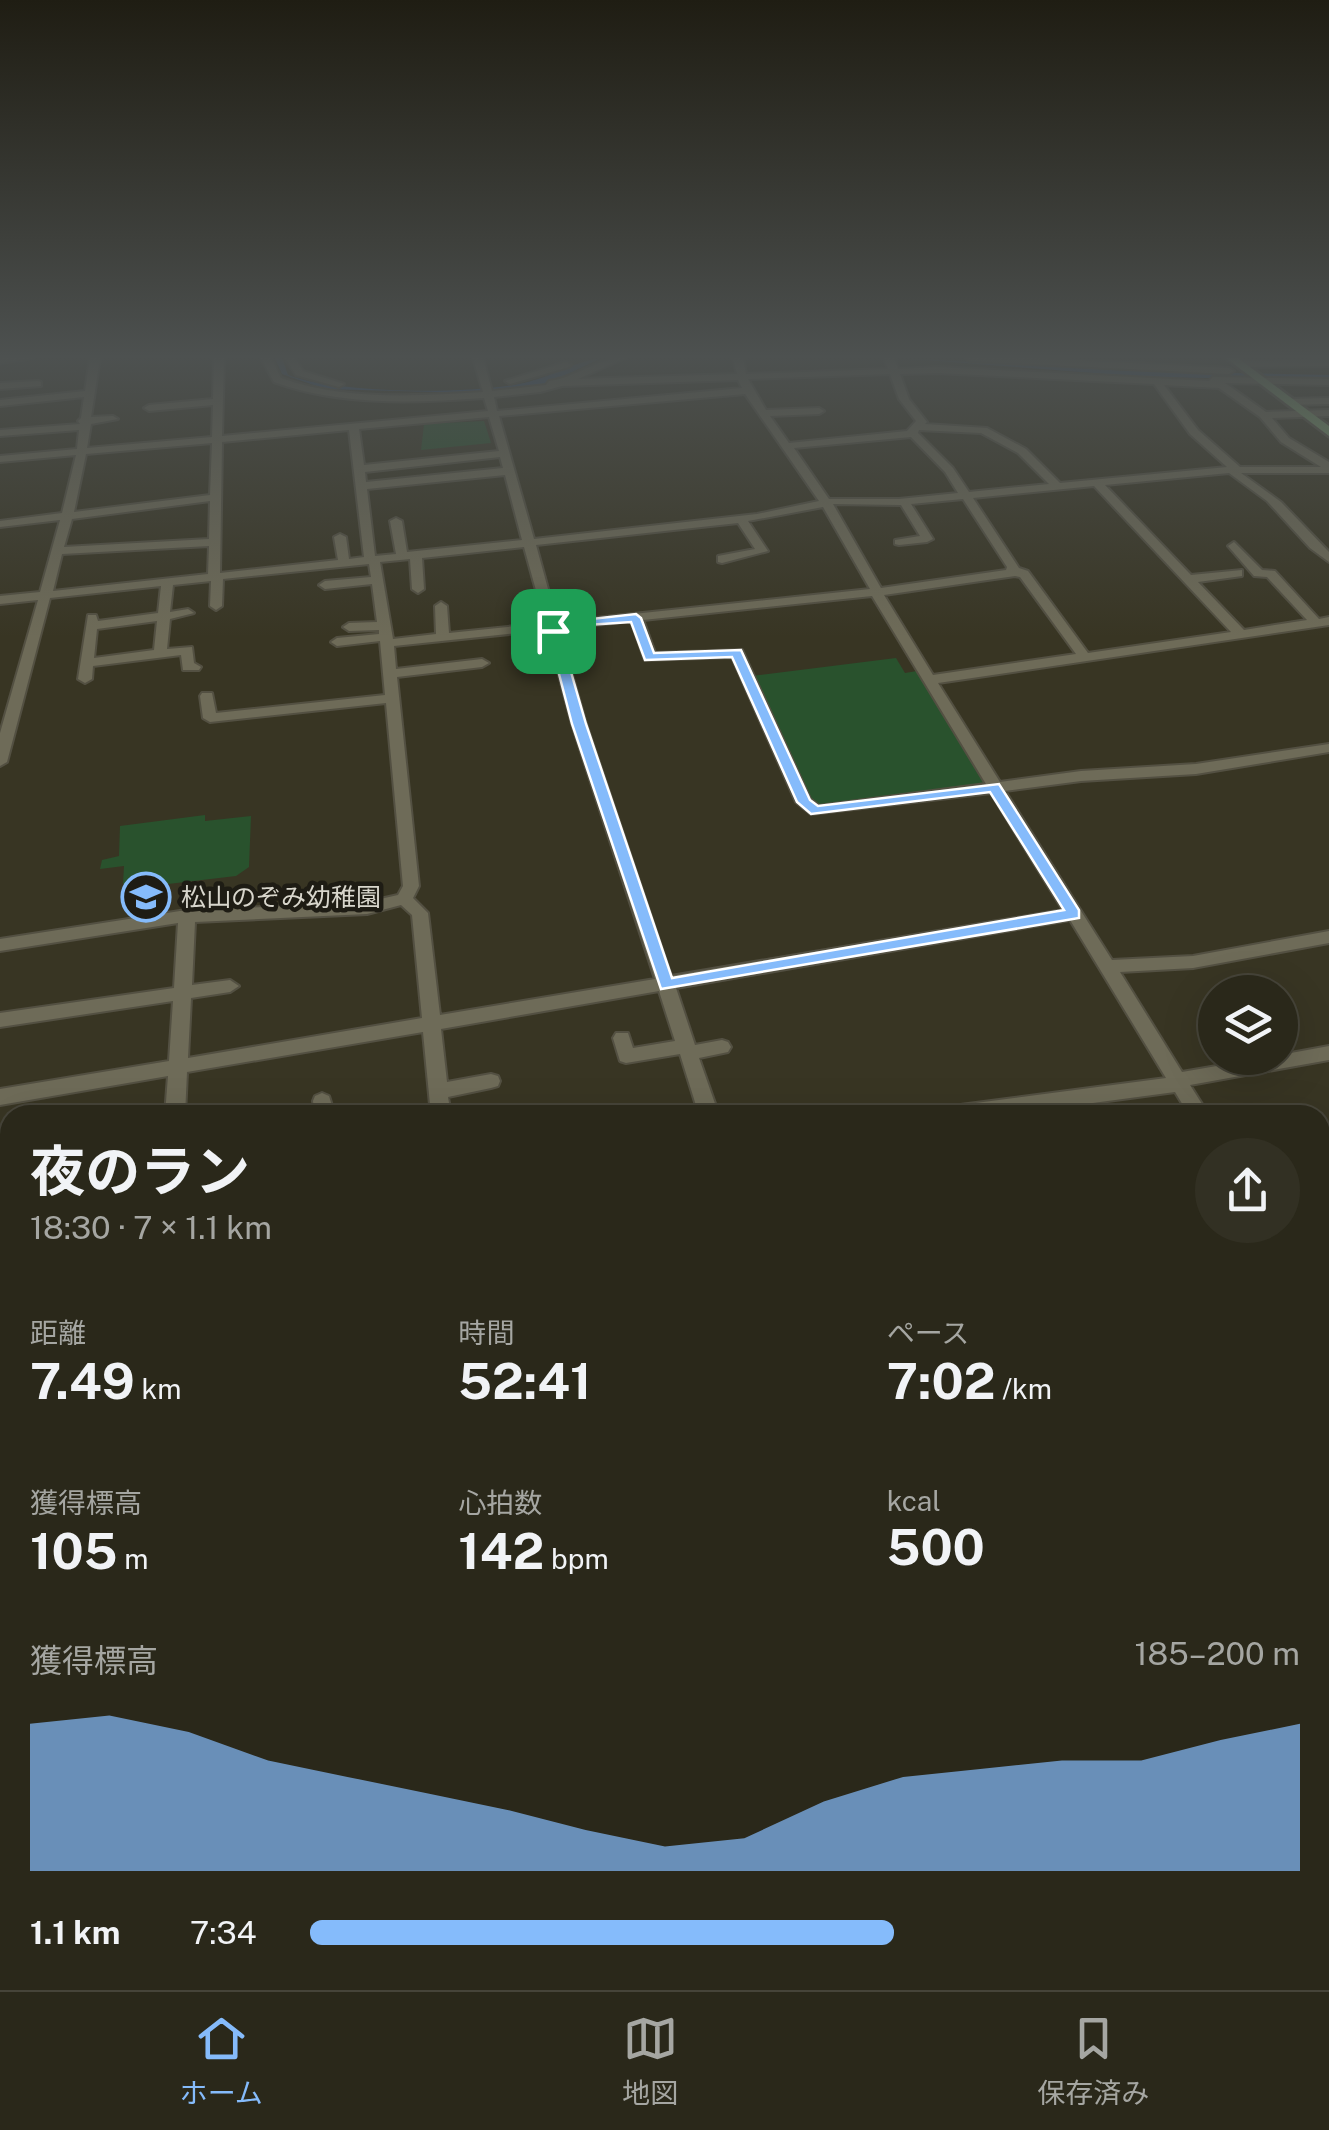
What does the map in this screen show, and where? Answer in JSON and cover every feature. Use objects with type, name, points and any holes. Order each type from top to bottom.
[{"type":"street","points":[[0,459],[100,451]]},
{"type":"street","points":[[216,606],[218,451]]},
{"type":"street","points":[[0,945],[187,917],[368,908],[404,899],[411,886],[393,698],[357,451]]},
{"type":"street","points":[[502,451],[579,724],[706,1105]]},
{"type":"street","points":[[789,451],[1193,1105]]},
{"type":"street","points":[[933,451],[1014,570]]},
{"type":"street","points":[[1022,451],[1058,487]]},
{"type":"street","points":[[1214,451],[1234,469],[1243,485],[1278,504],[1310,544],[1329,558]]},
{"type":"street","points":[[1302,451],[1329,468]]},
{"type":"street","points":[[1,755],[16,687],[47,595],[81,453]]},
{"type":"street","points":[[360,469],[503,454]]},
{"type":"street","points":[[325,586],[409,556],[741,519],[822,502],[904,502],[1234,469],[1329,468]]},
{"type":"street","points":[[362,486],[508,471]]},
{"type":"street","points":[[1097,483],[1239,632]]},
{"type":"street","points":[[0,524],[218,498]]},
{"type":"street","points":[[898,542],[927,538],[904,502]]},
{"type":"street","points":[[722,558],[762,551],[741,519]]},
{"type":"street","points":[[396,521],[418,589]]},
{"type":"street","points":[[340,537],[347,568]]},
{"type":"street","points":[[56,552],[216,542]]},
{"type":"street","points":[[1234,546],[1258,574],[1271,574],[1322,622]]},
{"type":"street","points":[[0,600],[167,582],[374,568]]},
{"type":"street","points":[[338,642],[386,635],[443,636],[636,618],[878,592],[1014,570],[1024,574],[1084,656]]},
{"type":"street","points":[[1190,579],[1238,572]]},
{"type":"street","points":[[160,653],[167,582]]},
{"type":"street","points":[[380,602],[398,600]]},
{"type":"street","points":[[441,606],[443,636]]},
{"type":"street","points":[[85,679],[91,622],[188,613]]},
{"type":"street","points":[[636,618],[650,657],[737,653],[810,808],[823,811],[994,787],[1196,768],[1329,748]]},
{"type":"street","points":[[929,680],[1322,622]]},
{"type":"street","points":[[349,627],[386,635]]},
{"type":"street","points":[[87,663],[187,650],[188,668],[194,667]]},
{"type":"street","points":[[372,674],[482,663]]},
{"type":"street","points":[[356,680],[357,702]]},
{"type":"street","points":[[208,696],[210,718],[393,698]]},
{"type":"street","points":[[404,899],[420,913],[441,1105]]},
{"type":"street","points":[[0,1097],[1074,914]]},
{"type":"street","points":[[176,1105],[187,917]]},
{"type":"street","points":[[1106,966],[1193,962],[1329,937]]},
{"type":"street","points":[[0,1020],[230,986]]},
{"type":"street","points":[[622,1038],[626,1056],[722,1048]]},
{"type":"street","points":[[1016,1105],[1178,1082],[1329,1053]]},
{"type":"street","points":[[440,1090],[491,1081]]},
{"type":"green space","points":[[896,658],[905,673],[917,671],[986,780],[980,785],[826,808],[811,805],[751,676]]},
{"type":"green space","points":[[205,815],[205,821],[251,816],[249,867],[236,876],[151,886],[151,880],[123,884],[124,866],[100,869],[102,860],[119,856],[120,826]]},
{"type":"place","name":"松山のぞみ幼稚園","points":[[146,897]]},
{"type":"route","points":[[636,618],[650,657],[737,653],[804,802],[816,811],[994,787],[1074,914],[666,985],[579,724],[553,631],[552,624],[636,618]]}]
